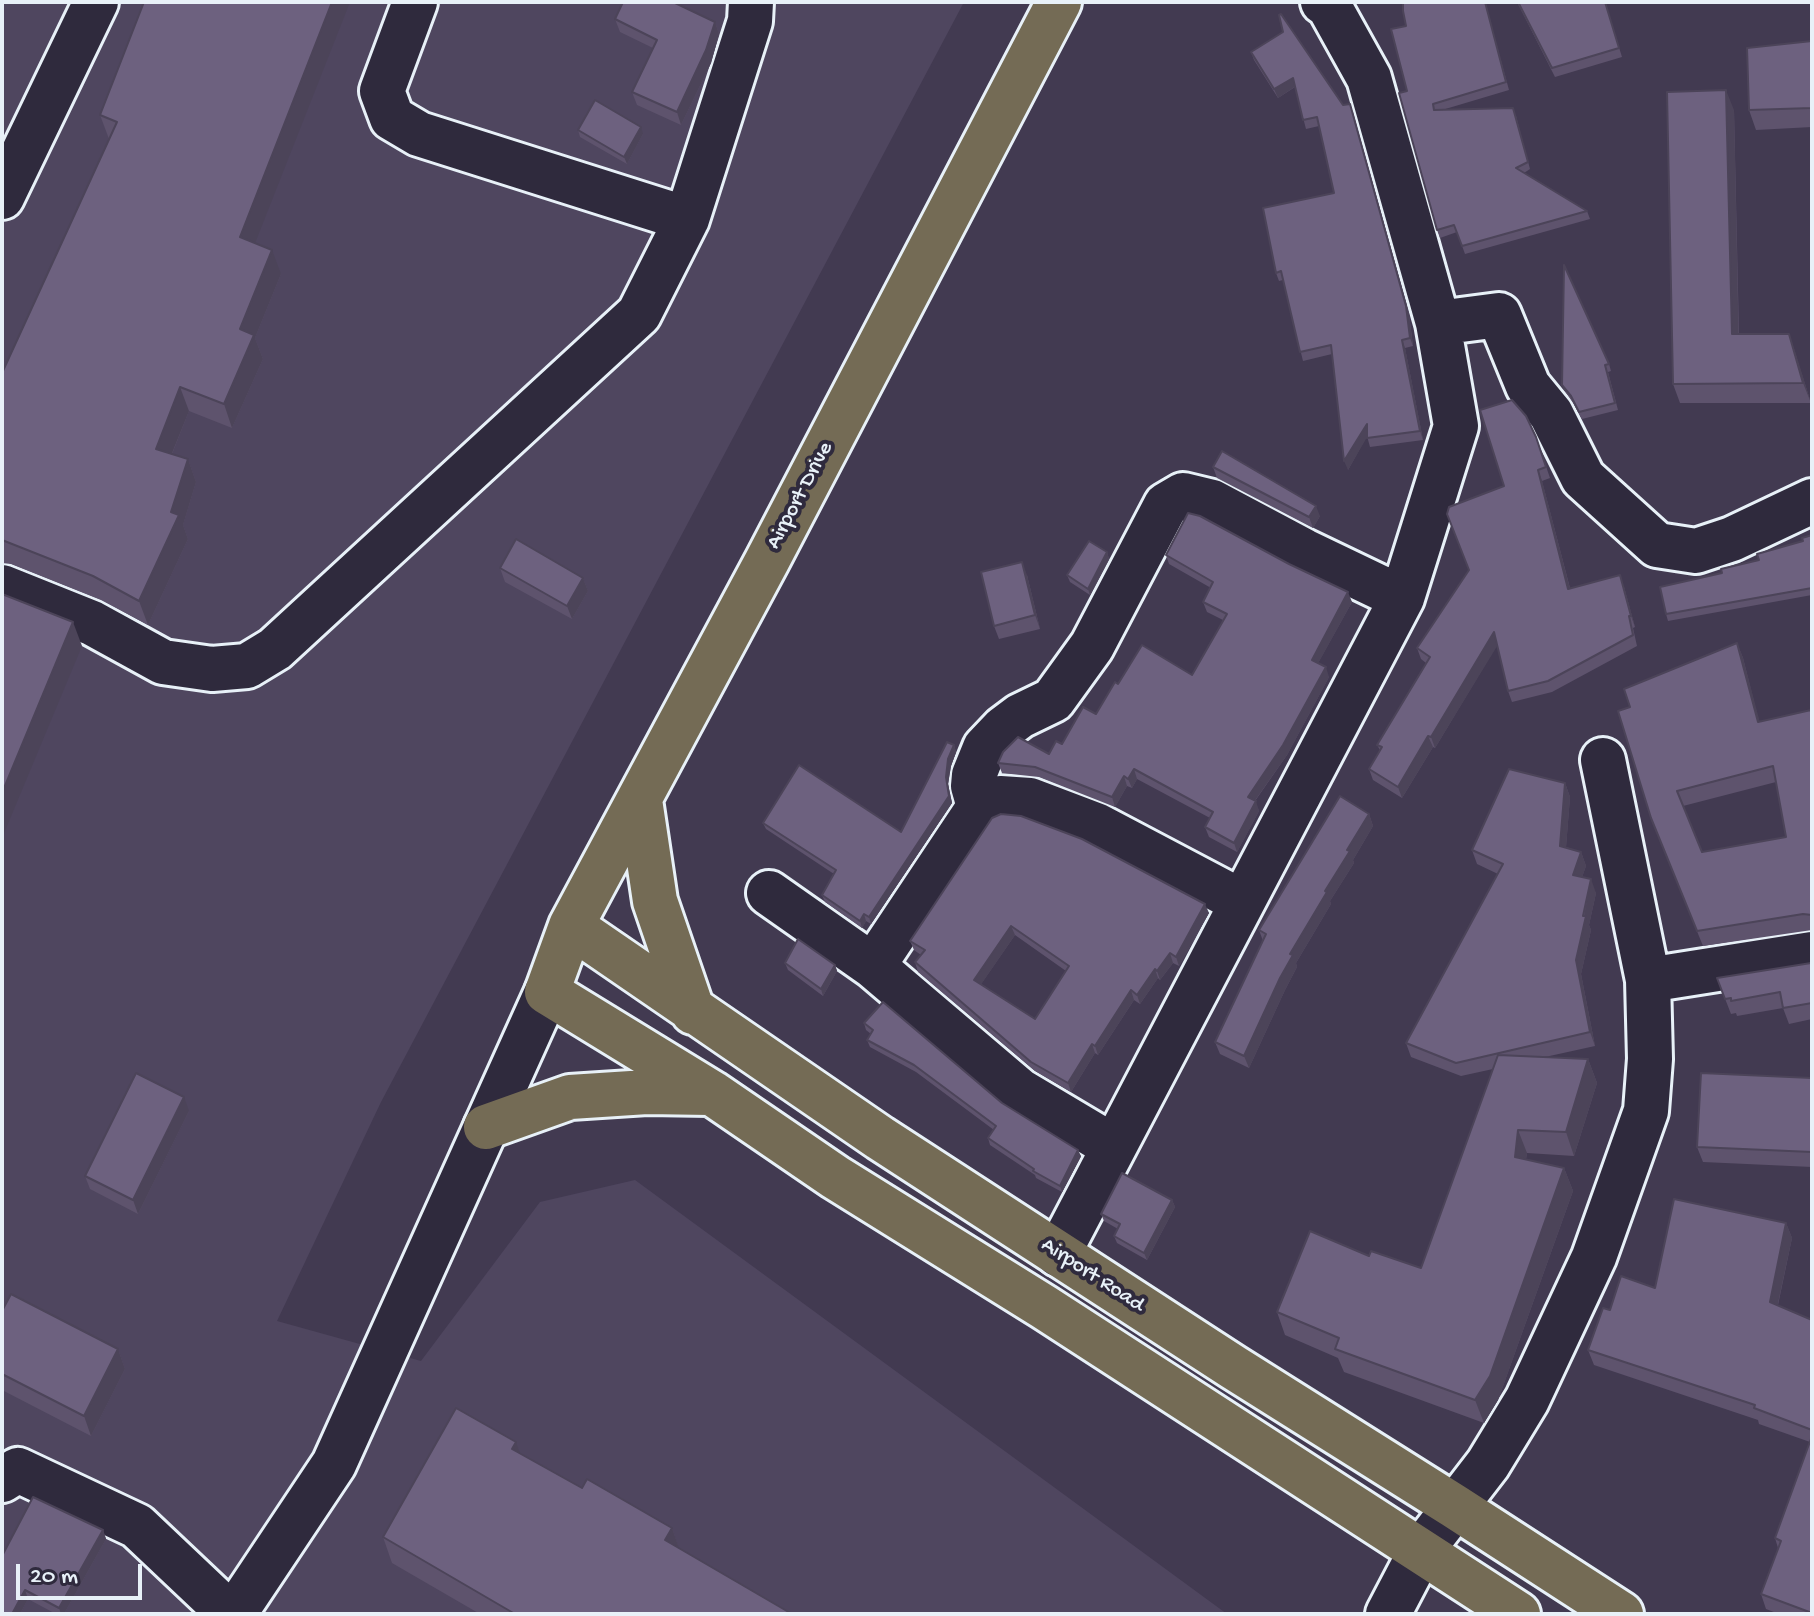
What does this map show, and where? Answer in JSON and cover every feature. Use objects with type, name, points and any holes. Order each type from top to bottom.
[{"type":"main road","name":"Airport Drive","points":[[547,992],[571,926],[774,547],[1059,2]]},
{"type":"main road","points":[[640,800],[655,901],[693,1012]]},
{"type":"main road","name":"Airport Road","points":[[571,926],[893,1147],[1621,1614]]},
{"type":"main road","points":[[547,992],[712,1093],[835,1177],[1044,1307],[1518,1614]]},
{"type":"main road","points":[[486,1127],[570,1097],[647,1092],[712,1093]]},
{"type":"street","points":[[2,197],[96,2]]},
{"type":"street","points":[[415,2],[382,91],[392,118],[419,134],[687,219]]},
{"type":"street","points":[[2,587],[92,623],[163,662],[212,669],[247,666],[275,649],[639,314],[687,219],[750,21],[751,2]]},
{"type":"street","points":[[1058,1254],[1402,598],[1456,426],[1438,323],[1369,78],[1329,6],[1323,2]]},
{"type":"street","points":[[1438,323],[1499,315],[1528,386],[1551,414],[1583,478],[1657,545],[1696,551],[1732,539],[1812,501]]},
{"type":"street","points":[[979,807],[973,786],[974,775],[985,748],[1020,716],[1053,700],[1092,646],[1166,505],[1183,495],[1212,502],[1402,598]]},
{"type":"street","points":[[1388,1614],[1421,1551],[1488,1464],[1527,1400],[1594,1257],[1646,1111],[1650,1059],[1648,980],[1603,760]]},
{"type":"street","points":[[873,966],[979,807],[1000,798],[1030,800],[1096,825],[1242,902]]},
{"type":"street","points":[[769,893],[873,966],[1020,1091],[1114,1147]]},
{"type":"street","points":[[1648,980],[1812,954]]},
{"type":"street","points":[[2,1480],[18,1470],[137,1526],[232,1614],[334,1464],[547,992]]},
{"type":"shaded area","points":[[2,2],[964,2],[381,1102],[277,1321],[421,1361],[540,1202],[635,1180],[1227,1614],[2,1614]]},
{"type":"building","points":[[144,2],[332,2],[240,237],[272,250],[240,329],[254,335],[224,404],[180,387],[156,449],[188,459],[171,512],[179,515],[139,601],[93,576],[2,540],[2,373],[117,122],[100,115]]},
{"type":"building","points":[[623,2],[673,2],[715,22],[706,50],[677,112],[632,92],[657,40],[615,19]]},
{"type":"building","points":[[1403,2],[1485,2],[1506,82],[1433,104],[1434,110],[1513,108],[1528,162],[1516,168],[1587,211],[1462,246],[1454,225],[1437,230],[1399,93],[1407,91],[1391,29],[1406,26]]},
{"type":"building","points":[[1518,2],[1605,2],[1619,48],[1552,68]]},
{"type":"building","points":[[1281,14],[1343,105],[1350,104],[1406,306],[1410,338],[1402,340],[1420,431],[1367,438],[1367,424],[1344,461],[1331,345],[1300,352],[1281,271],[1276,273],[1263,208],[1334,193],[1317,117],[1303,120],[1293,78],[1274,89],[1251,52],[1283,32]]},
{"type":"building","points":[[1812,41],[1812,108],[1749,110],[1747,48]]},
{"type":"building","points":[[1726,90],[1732,334],[1789,334],[1803,383],[1673,384],[1667,92]]},
{"type":"building","points":[[595,100],[641,127],[624,157],[578,130]]},
{"type":"building","points":[[1564,265],[1609,364],[1605,365],[1615,403],[1579,412],[1562,385]]},
{"type":"building","points":[[1512,400],[1526,416],[1546,467],[1538,470],[1568,589],[1620,575],[1633,635],[1548,681],[1508,691],[1494,632],[1398,787],[1369,769],[1382,747],[1377,745],[1430,657],[1417,648],[1469,570],[1447,514],[1449,507],[1504,486],[1480,410]]},
{"type":"building","points":[[1222,451],[1316,506],[1309,517],[1213,467]]},
{"type":"building","points":[[1188,513],[1200,516],[1348,592],[1312,660],[1326,667],[1283,745],[1248,797],[1256,801],[1234,843],[1205,827],[1213,812],[1134,769],[1128,779],[1124,776],[1112,797],[1035,767],[998,763],[1003,752],[1018,737],[1049,754],[1056,741],[1062,744],[1083,707],[1096,714],[1142,645],[1192,675],[1227,614],[1203,602],[1213,582],[1166,555]]},
{"type":"building","points":[[1812,535],[1812,588],[1666,614],[1660,587],[1722,573],[1721,569],[1759,560],[1757,554],[1803,541],[1802,538]]},
{"type":"building","points":[[516,539],[583,578],[567,606],[500,568]]},
{"type":"building","points":[[1089,541],[1107,552],[1088,589],[1067,575]]},
{"type":"building","points":[[1022,562],[1035,615],[994,626],[981,572]]},
{"type":"building","points":[[2,594],[73,622],[2,793]]},
{"type":"building","points":[[1737,643],[1758,722],[1811,710],[1812,915],[1697,931],[1651,818],[1618,711],[1630,707],[1624,689]],"holes":[[[1773,766],[1786,837],[1702,852],[1677,791]]]},
{"type":"building","points":[[947,742],[954,745],[948,759],[946,777],[949,796],[869,917],[864,914],[860,921],[822,895],[836,870],[763,823],[799,765],[901,832]]},
{"type":"building","points":[[1509,769],[1565,783],[1560,846],[1581,852],[1573,875],[1591,879],[1576,960],[1590,1032],[1456,1063],[1406,1043],[1503,864],[1472,850]]},
{"type":"building","points":[[1340,796],[1369,814],[1290,954],[1293,955],[1244,1056],[1215,1042],[1266,934],[1259,930]]},
{"type":"building","points":[[1001,814],[1021,816],[1082,839],[1205,904],[1176,957],[1170,953],[1137,995],[1131,990],[1068,1083],[1031,1062],[915,962],[925,950],[910,941],[992,818]],"holes":[[[1011,926],[1069,966],[1035,1019],[974,980]]]},
{"type":"building","points":[[798,939],[835,965],[821,989],[785,963]]},
{"type":"building","points":[[1812,963],[1812,1003],[1783,1008],[1780,992],[1731,1001],[1731,998],[1725,999],[1717,978]]},
{"type":"building","points":[[883,1002],[1002,1103],[1078,1150],[1060,1186],[1033,1171],[988,1138],[996,1126],[914,1065],[867,1040],[873,1030],[864,1023]]},
{"type":"building","points":[[1498,1055],[1588,1059],[1566,1132],[1518,1130],[1515,1157],[1564,1168],[1490,1376],[1475,1400],[1335,1349],[1339,1338],[1277,1312],[1310,1231],[1369,1256],[1371,1251],[1421,1268]]},
{"type":"building","points":[[136,1073],[184,1097],[133,1200],[85,1176]]},
{"type":"building","points":[[1701,1073],[1812,1078],[1812,1152],[1697,1147]]},
{"type":"building","points":[[1122,1173],[1172,1200],[1144,1253],[1114,1236],[1120,1224],[1101,1214]]},
{"type":"building","points":[[1674,1199],[1786,1223],[1770,1302],[1812,1320],[1812,1430],[1754,1408],[1755,1405],[1588,1350],[1603,1308],[1610,1310],[1621,1276],[1655,1288]]},
{"type":"building","points":[[11,1294],[118,1349],[84,1416],[2,1374],[2,1311]]},
{"type":"building","points":[[456,1408],[516,1442],[512,1449],[582,1488],[587,1479],[672,1528],[665,1540],[792,1614],[515,1614],[383,1537]]},
{"type":"building","points":[[1812,1436],[1812,1613],[1761,1594],[1781,1541],[1775,1538]]},
{"type":"building","points":[[33,1497],[103,1530],[59,1608],[25,1590],[12,1614],[2,1614],[2,1556]]}]
